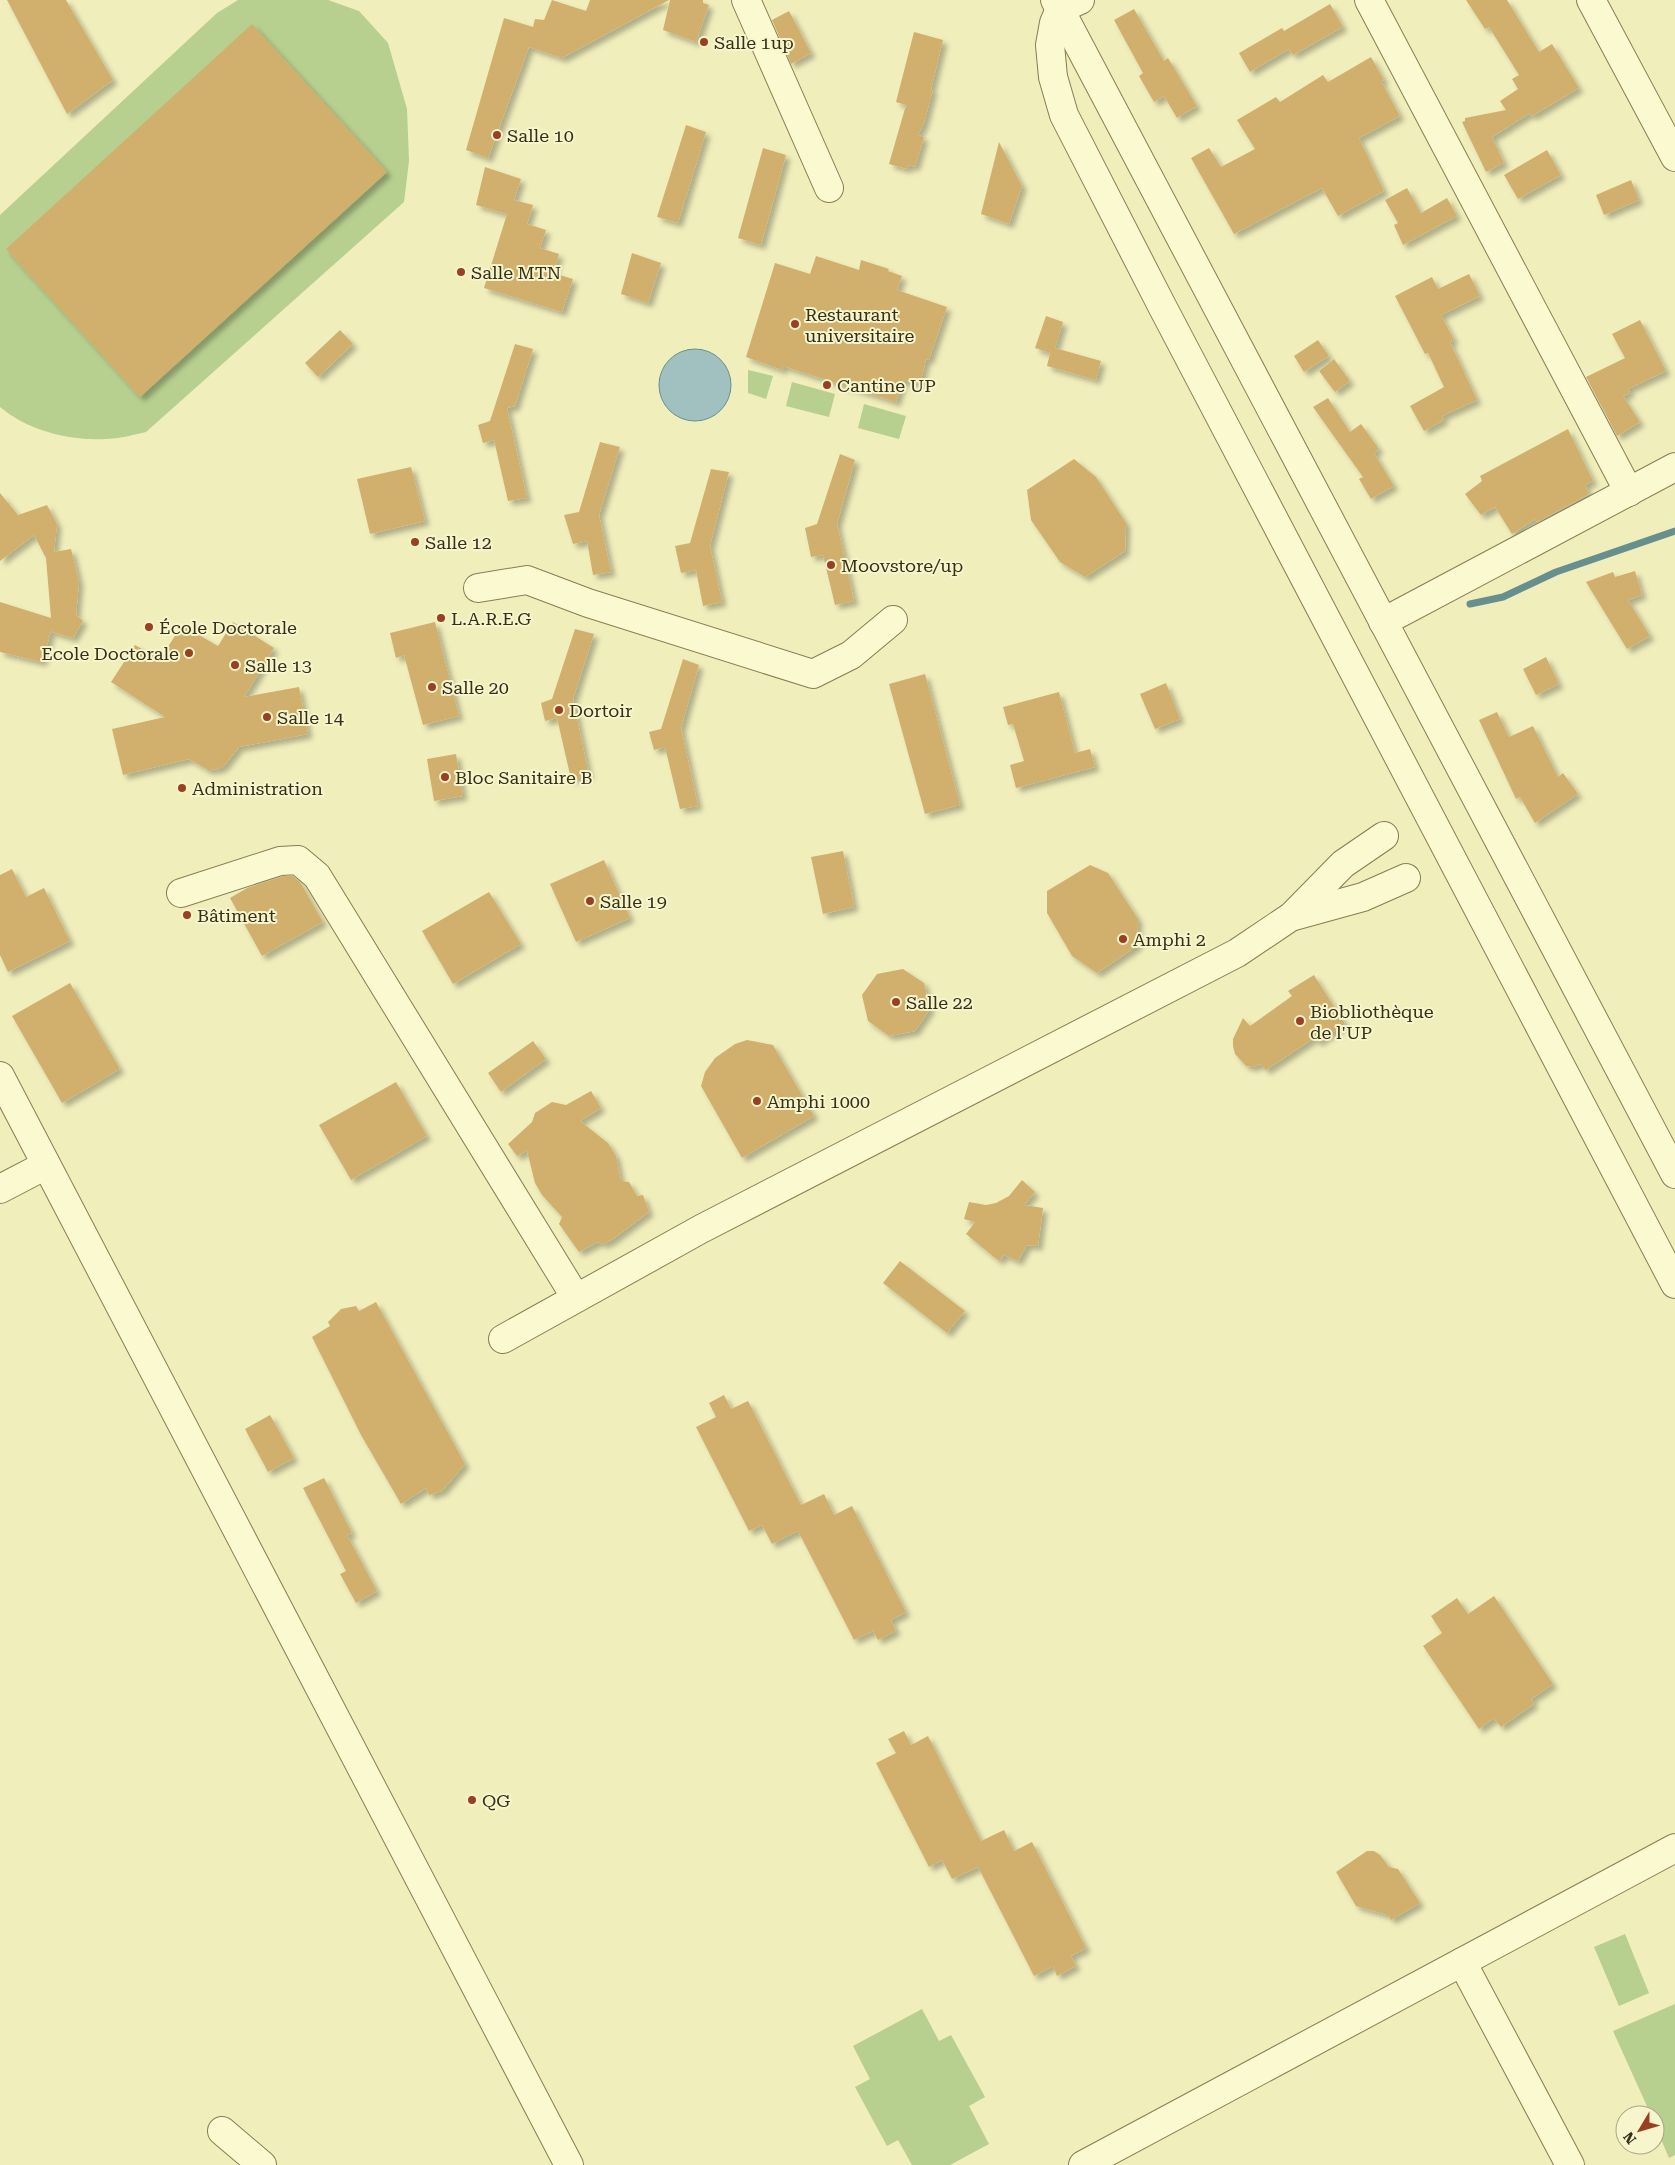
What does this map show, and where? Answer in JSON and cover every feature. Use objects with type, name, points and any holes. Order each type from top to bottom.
[{"type":"street","points":[[746,0],[828,188]]},
{"type":"street","points":[[1369,0],[1629,492]]},
{"type":"street","points":[[1591,0],[1675,157]]},
{"type":"street","points":[[1065,3],[1383,622],[1675,1174]]},
{"type":"street","points":[[1065,3],[1054,23],[1050,45],[1053,77],[1064,114],[1162,306],[1675,1284]]},
{"type":"street","points":[[1383,622],[1675,467]]},
{"type":"street","points":[[478,588],[526,580],[588,603],[813,674],[851,655],[893,620]]},
{"type":"street","points":[[503,1339],[701,1229],[990,1079],[1169,990],[1237,953],[1292,916],[1343,864],[1384,836]]},
{"type":"street","points":[[181,893],[280,861],[298,860],[317,876],[576,1298]]},
{"type":"street","points":[[1292,916],[1363,898],[1406,878]]},
{"type":"street","points":[[0,1076],[569,2165]]},
{"type":"street","points":[[0,1189],[46,1165]]},
{"type":"street","points":[[1083,2165],[1675,1848]]},
{"type":"street","points":[[1462,1962],[1570,2165]]},
{"type":"street","points":[[222,2132],[262,2165]]},
{"type":"green space","points":[[238,0],[328,0],[359,11],[388,43],[407,109],[409,161],[404,202],[146,432],[110,439],[77,438],[49,432],[23,422],[0,407],[0,215],[217,13]]},
{"type":"green space","points":[[748,370],[773,376],[766,399],[748,393]]},
{"type":"green space","points":[[792,382],[835,394],[829,417],[786,406]]},
{"type":"green space","points":[[864,404],[906,416],[899,439],[858,428]]},
{"type":"green space","points":[[1625,1934],[1649,1993],[1619,2006],[1594,1947]]},
{"type":"green space","points":[[1675,2004],[1675,2155],[1669,2158],[1665,2149],[1665,2105],[1646,2105],[1613,2031]]},
{"type":"green space","points":[[922,2009],[939,2041],[951,2035],[985,2097],[969,2106],[989,2144],[950,2165],[912,2165],[898,2140],[887,2146],[855,2087],[870,2079],[853,2046]]},
{"type":"water","points":[[695,349],[715,355],[725,365],[731,385],[725,405],[715,415],[695,421],[675,415],[665,405],[659,385],[665,365],[675,355]]},
{"type":"building","points":[[7,0],[66,0],[113,80],[67,114]]},
{"type":"building","points":[[552,0],[586,11],[590,0],[669,0],[562,58],[529,47],[488,158],[466,150],[504,18],[533,27],[535,19],[544,20]]},
{"type":"building","points":[[670,0],[703,0],[703,3],[709,5],[696,42],[663,30]]},
{"type":"building","points":[[1466,0],[1507,0],[1539,52],[1552,44],[1579,88],[1532,116],[1530,113],[1492,137],[1504,163],[1486,172],[1462,122],[1465,121],[1465,118],[1506,110],[1500,101],[1518,89],[1512,79],[1519,75],[1489,27],[1485,29]]},
{"type":"building","points":[[1330,4],[1343,27],[1293,55],[1289,49],[1250,72],[1239,53],[1282,28],[1284,31]]},
{"type":"building","points":[[1134,9],[1164,61],[1168,58],[1197,106],[1177,118],[1164,96],[1154,102],[1139,76],[1143,73],[1114,20]]},
{"type":"building","points":[[789,11],[811,53],[791,64],[772,20]]},
{"type":"building","points":[[252,24],[387,172],[140,397],[6,249]]},
{"type":"building","points":[[914,32],[943,40],[931,89],[933,89],[924,123],[918,135],[924,137],[915,167],[909,165],[907,169],[889,164],[906,105],[896,102]]},
{"type":"building","points":[[1371,57],[1384,80],[1381,81],[1400,116],[1359,138],[1384,191],[1338,216],[1322,188],[1234,234],[1191,158],[1209,148],[1221,167],[1255,149],[1237,120],[1276,97],[1280,102],[1323,75],[1328,82]]},
{"type":"building","points":[[686,125],[706,132],[678,223],[657,217]]},
{"type":"building","points":[[999,142],[1022,186],[1009,224],[981,214]]},
{"type":"building","points":[[763,148],[786,155],[761,245],[738,238]]},
{"type":"building","points":[[1547,150],[1561,175],[1518,199],[1504,175]]},
{"type":"building","points":[[485,167],[521,179],[514,200],[533,205],[527,224],[546,230],[540,248],[559,254],[553,273],[573,279],[562,312],[484,288],[507,214],[476,205]]},
{"type":"building","points":[[1631,180],[1639,200],[1604,215],[1596,195]]},
{"type":"building","points":[[1407,188],[1421,213],[1447,198],[1457,216],[1403,245],[1394,225],[1398,223],[1385,200]]},
{"type":"building","points":[[632,253],[661,263],[648,303],[621,294]]},
{"type":"building","points":[[816,256],[859,270],[861,260],[889,269],[888,271],[902,276],[897,290],[947,307],[929,360],[926,359],[920,384],[903,380],[896,402],[783,366],[782,370],[746,357],[775,263],[810,274]]},
{"type":"building","points":[[1469,274],[1480,296],[1441,315],[1454,340],[1450,342],[1477,400],[1442,416],[1444,420],[1424,431],[1410,406],[1444,387],[1428,353],[1425,354],[1395,296],[1432,277],[1438,289]]},
{"type":"building","points":[[1046,316],[1063,322],[1055,348],[1101,361],[1096,380],[1047,366],[1050,353],[1035,348]]},
{"type":"building","points":[[1640,320],[1666,371],[1628,389],[1630,393],[1623,396],[1640,422],[1617,436],[1586,377],[1625,358],[1612,334]]},
{"type":"building","points":[[340,330],[353,344],[318,377],[305,363]]},
{"type":"building","points":[[1318,340],[1329,356],[1304,372],[1294,356]]},
{"type":"building","points":[[515,344],[533,349],[515,406],[507,408],[527,498],[508,501],[494,440],[483,443],[478,425],[490,421]]},
{"type":"building","points":[[1334,359],[1350,381],[1335,392],[1319,371]]},
{"type":"building","points":[[1328,398],[1350,432],[1361,424],[1379,449],[1374,453],[1394,486],[1371,499],[1359,479],[1363,477],[1313,407]]},
{"type":"building","points":[[1568,429],[1593,481],[1585,485],[1589,494],[1537,522],[1535,519],[1512,534],[1495,507],[1481,515],[1465,494],[1482,481],[1480,476]]},
{"type":"building","points":[[600,442],[620,447],[599,515],[611,572],[593,575],[587,541],[573,544],[564,515],[579,512]]},
{"type":"building","points":[[840,454],[855,460],[837,524],[854,601],[835,605],[823,555],[811,557],[805,528],[817,524]]},
{"type":"building","points":[[1074,459],[1096,477],[1126,523],[1125,551],[1085,577],[1060,562],[1031,520],[1027,490]]},
{"type":"building","points":[[411,467],[425,521],[370,534],[357,479]]},
{"type":"building","points":[[711,469],[729,472],[710,546],[722,602],[703,606],[696,570],[681,573],[675,546],[690,543]]},
{"type":"building","points":[[0,493],[18,515],[47,505],[57,524],[54,552],[71,549],[75,565],[79,582],[76,615],[83,621],[73,638],[52,632],[52,628],[42,662],[0,652],[0,602],[51,618],[46,558],[34,535],[0,561]]},
{"type":"building","points":[[1635,571],[1642,595],[1628,600],[1650,636],[1627,649],[1586,582],[1613,572],[1615,577]]},
{"type":"building","points":[[233,622],[274,648],[244,697],[299,687],[308,734],[239,747],[224,766],[218,769],[208,770],[189,759],[123,775],[112,729],[165,717],[111,682],[135,645],[160,659],[182,625],[218,646]]},
{"type":"building","name":"Salle 20","points":[[435,622],[459,716],[423,725],[404,655],[396,658],[390,633]]},
{"type":"building","name":"Dortoir","points":[[575,629],[594,634],[573,699],[589,776],[571,779],[557,718],[545,721],[541,703],[552,699]]},
{"type":"building","points":[[1546,657],[1559,684],[1536,695],[1523,669]]},
{"type":"building","name":"Dortoir","points":[[683,659],[699,665],[681,728],[698,806],[680,809],[665,747],[654,750],[649,732],[661,729]]},
{"type":"building","points":[[925,674],[960,805],[925,814],[889,684]]},
{"type":"building","points":[[1166,683],[1180,719],[1155,729],[1140,694]]},
{"type":"building","points":[[1059,692],[1075,753],[1090,749],[1095,767],[1016,788],[1010,765],[1024,761],[1013,724],[1008,725],[1003,707]]},
{"type":"building","points":[[1497,712],[1509,737],[1533,726],[1558,777],[1563,773],[1578,794],[1535,823],[1520,797],[1516,799],[1479,720]]},
{"type":"building","name":"Bloc Sanitaire B","points":[[456,754],[463,796],[434,801],[427,759]]},
{"type":"building","points":[[843,851],[854,907],[823,914],[811,857]]},
{"type":"building","name":"Salle 19","points":[[604,860],[630,918],[576,942],[550,884]]},
{"type":"building","points":[[1090,865],[1108,873],[1138,919],[1137,946],[1097,973],[1072,956],[1047,913],[1047,891]]},
{"type":"building","points":[[12,869],[26,897],[44,888],[70,941],[8,972],[0,955],[0,875]]},
{"type":"building","points":[[283,876],[293,876],[300,882],[323,922],[262,956],[230,898],[247,888]]},
{"type":"building","points":[[489,892],[521,944],[453,984],[422,931]]},
{"type":"building","name":"Salle 22","points":[[903,969],[924,983],[930,1009],[915,1031],[889,1036],[868,1021],[862,995],[877,974]]},
{"type":"building","name":"Biobliothèque de l'UP","points":[[1314,975],[1345,1024],[1318,1042],[1314,1038],[1266,1070],[1260,1064],[1253,1067],[1246,1066],[1235,1054],[1233,1046],[1233,1039],[1243,1018],[1250,1026],[1292,996],[1288,991]]},
{"type":"building","points":[[70,983],[120,1069],[62,1103],[12,1016]]},
{"type":"building","name":"Amphi 1000","points":[[747,1040],[773,1045],[814,1116],[742,1158],[701,1086],[705,1072],[715,1058],[735,1044]]},
{"type":"building","points":[[533,1041],[546,1059],[501,1092],[488,1073]]},
{"type":"building","points":[[396,1082],[427,1136],[351,1180],[319,1125]]},
{"type":"building","points":[[591,1091],[601,1108],[580,1121],[608,1143],[616,1156],[621,1181],[629,1182],[637,1196],[643,1195],[649,1212],[613,1239],[604,1244],[598,1242],[579,1252],[559,1224],[562,1217],[542,1195],[535,1183],[527,1151],[517,1156],[508,1144],[532,1122],[535,1113],[552,1102],[566,1105]]},
{"type":"building","points":[[1022,1180],[1035,1192],[1024,1205],[1043,1208],[1038,1246],[1027,1245],[1018,1261],[1004,1255],[999,1261],[966,1234],[975,1222],[964,1219],[969,1202],[986,1205],[996,1203],[1009,1196]]},
{"type":"building","points":[[900,1261],[965,1311],[947,1333],[883,1283]]},
{"type":"building","points":[[376,1302],[465,1464],[442,1491],[429,1495],[426,1488],[401,1504],[361,1435],[312,1337],[330,1326],[328,1322],[341,1309],[356,1306],[359,1311]]},
{"type":"building","points":[[724,1395],[731,1409],[748,1401],[801,1505],[824,1494],[834,1515],[852,1506],[906,1612],[891,1620],[896,1631],[878,1640],[873,1631],[854,1640],[798,1531],[772,1544],[762,1525],[749,1531],[696,1427],[716,1417],[709,1403]]},
{"type":"building","points":[[270,1415],[294,1458],[268,1472],[245,1429]]},
{"type":"building","points":[[324,1478],[352,1533],[347,1535],[377,1591],[356,1603],[340,1574],[346,1571],[303,1488]]},
{"type":"building","points":[[1494,1596],[1553,1684],[1531,1699],[1534,1704],[1501,1727],[1494,1718],[1479,1729],[1423,1646],[1442,1633],[1431,1616],[1457,1598],[1468,1614]]},
{"type":"building","points":[[904,1731],[911,1745],[928,1736],[981,1841],[1004,1830],[1014,1851],[1032,1842],[1086,1948],[1071,1956],[1076,1966],[1057,1976],[1053,1966],[1034,1976],[978,1867],[952,1879],[942,1860],[929,1867],[876,1763],[896,1753],[888,1739]]},
{"type":"building","points":[[1367,1851],[1374,1851],[1380,1855],[1389,1867],[1398,1869],[1420,1903],[1391,1920],[1388,1915],[1356,1906],[1336,1872]]},
{"type":"waterway","points":[[1470,604],[1503,597],[1556,572],[1675,531]]},
{"type":"place","name":"Salle 1up","points":[[704,42]]},
{"type":"place","name":"Salle 10","points":[[497,135]]},
{"type":"place","name":"Salle MTN","points":[[461,272]]},
{"type":"place","name":"Restaurant universitaire","points":[[795,324]]},
{"type":"place","name":"Cantine UP","points":[[827,385]]},
{"type":"place","name":"Salle 12","points":[[415,542]]},
{"type":"place","name":"Moovstore/up","points":[[831,565]]},
{"type":"place","name":"L.A.R.E.G","points":[[441,618]]},
{"type":"place","name":"École Doctorale","points":[[149,627]]},
{"type":"place","name":"Ecole Doctorale","points":[[189,653]]},
{"type":"place","name":"Salle 13","points":[[235,665]]},
{"type":"place","name":"Salle 20","points":[[432,687]]},
{"type":"place","name":"Dortoir","points":[[559,710]]},
{"type":"place","name":"Salle 14","points":[[267,717]]},
{"type":"place","name":"Bloc Sanitaire B","points":[[445,777]]},
{"type":"place","name":"Administration","points":[[182,788]]},
{"type":"place","name":"Salle 19","points":[[590,901]]},
{"type":"place","name":"Bâtiment","points":[[187,915]]},
{"type":"place","name":"Amphi 2","points":[[1123,939]]},
{"type":"place","name":"Salle 22","points":[[896,1002]]},
{"type":"place","name":"Biobliothèque de l'UP","points":[[1300,1021]]},
{"type":"place","name":"Amphi 1000","points":[[757,1101]]},
{"type":"place","name":"QG","points":[[472,1800]]}]
